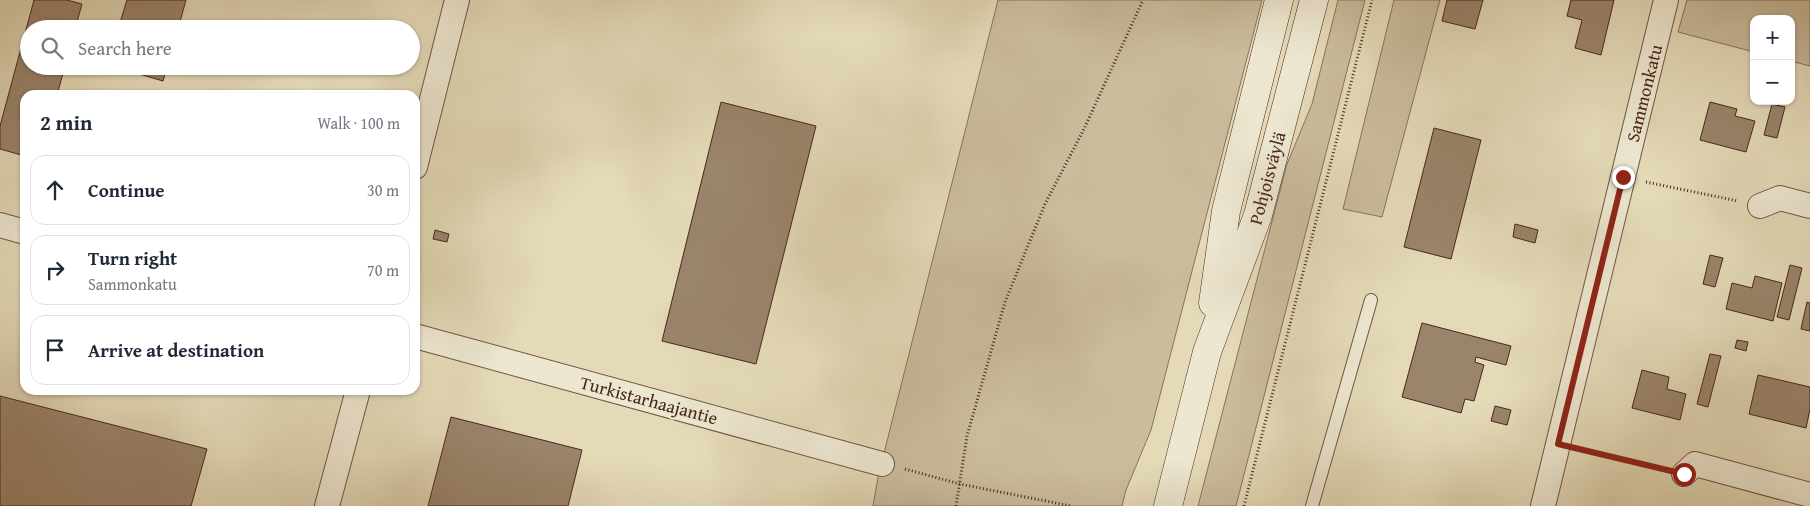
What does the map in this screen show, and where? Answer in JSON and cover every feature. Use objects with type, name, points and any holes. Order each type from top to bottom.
[{"type":"main road","name":"Pohjoisväylä","points":[[1207,352],[1226,211],[1279,0]]},
{"type":"main road","name":"Pohjoisväylä","points":[[1168,506],[1207,352],[1258,215],[1314,0]]},
{"type":"street","points":[[420,147],[457,0]]},
{"type":"street","name":"Sammonkatu","points":[[1544,506],[1666,0]]},
{"type":"street","points":[[1760,206],[1780,198],[1810,206]]},
{"type":"street","points":[[0,225],[20,231]]},
{"type":"street","name":"Turkistarhaajantie","points":[[420,337],[882,464]]},
{"type":"street","points":[[327,506],[357,395]]},
{"type":"street","points":[[1684,474],[1695,464],[1810,495]]},
{"type":"lane","points":[[1312,506],[1371,300]]},
{"type":"path","points":[[956,506],[967,436],[1005,302],[1045,204],[1084,129],[1143,0]]},
{"type":"path","points":[[1244,506],[1372,0]]},
{"type":"path","points":[[1623,177],[1760,206]]},
{"type":"path","points":[[1558,444],[1684,474]]},
{"type":"path","points":[[882,464],[960,484],[1071,506]]},
{"type":"shaded area","points":[[998,0],[1262,0],[1151,430],[1126,490],[1122,506],[873,506],[878,477]]},
{"type":"shaded area","points":[[1338,0],[1365,0],[1236,506],[1198,506],[1287,164],[1312,104]]},
{"type":"shaded area","points":[[1394,0],[1440,0],[1382,217],[1343,209]]},
{"type":"shaded area","points":[[1687,0],[1810,0],[1810,66],[1795,62],[1795,15],[1750,15],[1750,51],[1678,32]]},
{"type":"building","points":[[34,0],[67,0],[82,4],[78,20],[29,20]]},
{"type":"building","points":[[127,0],[186,0],[180,20],[121,20]]},
{"type":"building","points":[[1447,0],[1483,0],[1475,29],[1442,21]]},
{"type":"building","points":[[1571,0],[1614,0],[1601,55],[1575,48],[1582,20],[1567,16]]},
{"type":"building","points":[[20,52],[20,75],[63,75],[58,90],[20,90],[20,155],[0,149],[0,126]]},
{"type":"building","points":[[143,75],[165,75],[163,81]]},
{"type":"building","points":[[721,102],[816,126],[756,364],[662,341]]},
{"type":"building","points":[[1710,102],[1737,109],[1735,116],[1755,121],[1746,152],[1700,140]]},
{"type":"building","points":[[1772,105],[1785,107],[1777,138],[1764,135]]},
{"type":"building","points":[[1434,128],[1481,140],[1451,259],[1404,247]]},
{"type":"building","points":[[1515,224],[1538,230],[1535,243],[1513,237]]},
{"type":"building","points":[[435,230],[449,234],[447,242],[433,239]]},
{"type":"building","points":[[1710,255],[1723,258],[1715,287],[1703,284]]},
{"type":"building","points":[[1790,265],[1802,268],[1789,320],[1777,317]]},
{"type":"building","points":[[1755,276],[1782,283],[1773,321],[1726,309],[1732,283],[1752,288]]},
{"type":"building","points":[[1807,302],[1810,303],[1810,331],[1801,329]]},
{"type":"building","points":[[1422,323],[1511,346],[1506,365],[1476,357],[1475,362],[1484,365],[1474,401],[1465,399],[1461,413],[1402,397]]},
{"type":"building","points":[[1737,340],[1748,342],[1746,351],[1735,348]]},
{"type":"building","points":[[1710,354],[1721,356],[1708,407],[1697,404]]},
{"type":"building","points":[[1642,370],[1669,377],[1667,389],[1686,394],[1680,420],[1632,408]]},
{"type":"building","points":[[1758,375],[1810,387],[1810,409],[1806,428],[1749,414]]},
{"type":"building","points":[[0,396],[207,449],[191,506],[0,506]]},
{"type":"building","points":[[1495,406],[1511,410],[1507,425],[1491,421]]},
{"type":"building","points":[[451,417],[582,450],[568,506],[428,506]]},
{"type":"route","points":[[1623,177],[1558,444],[1684,474]]}]
